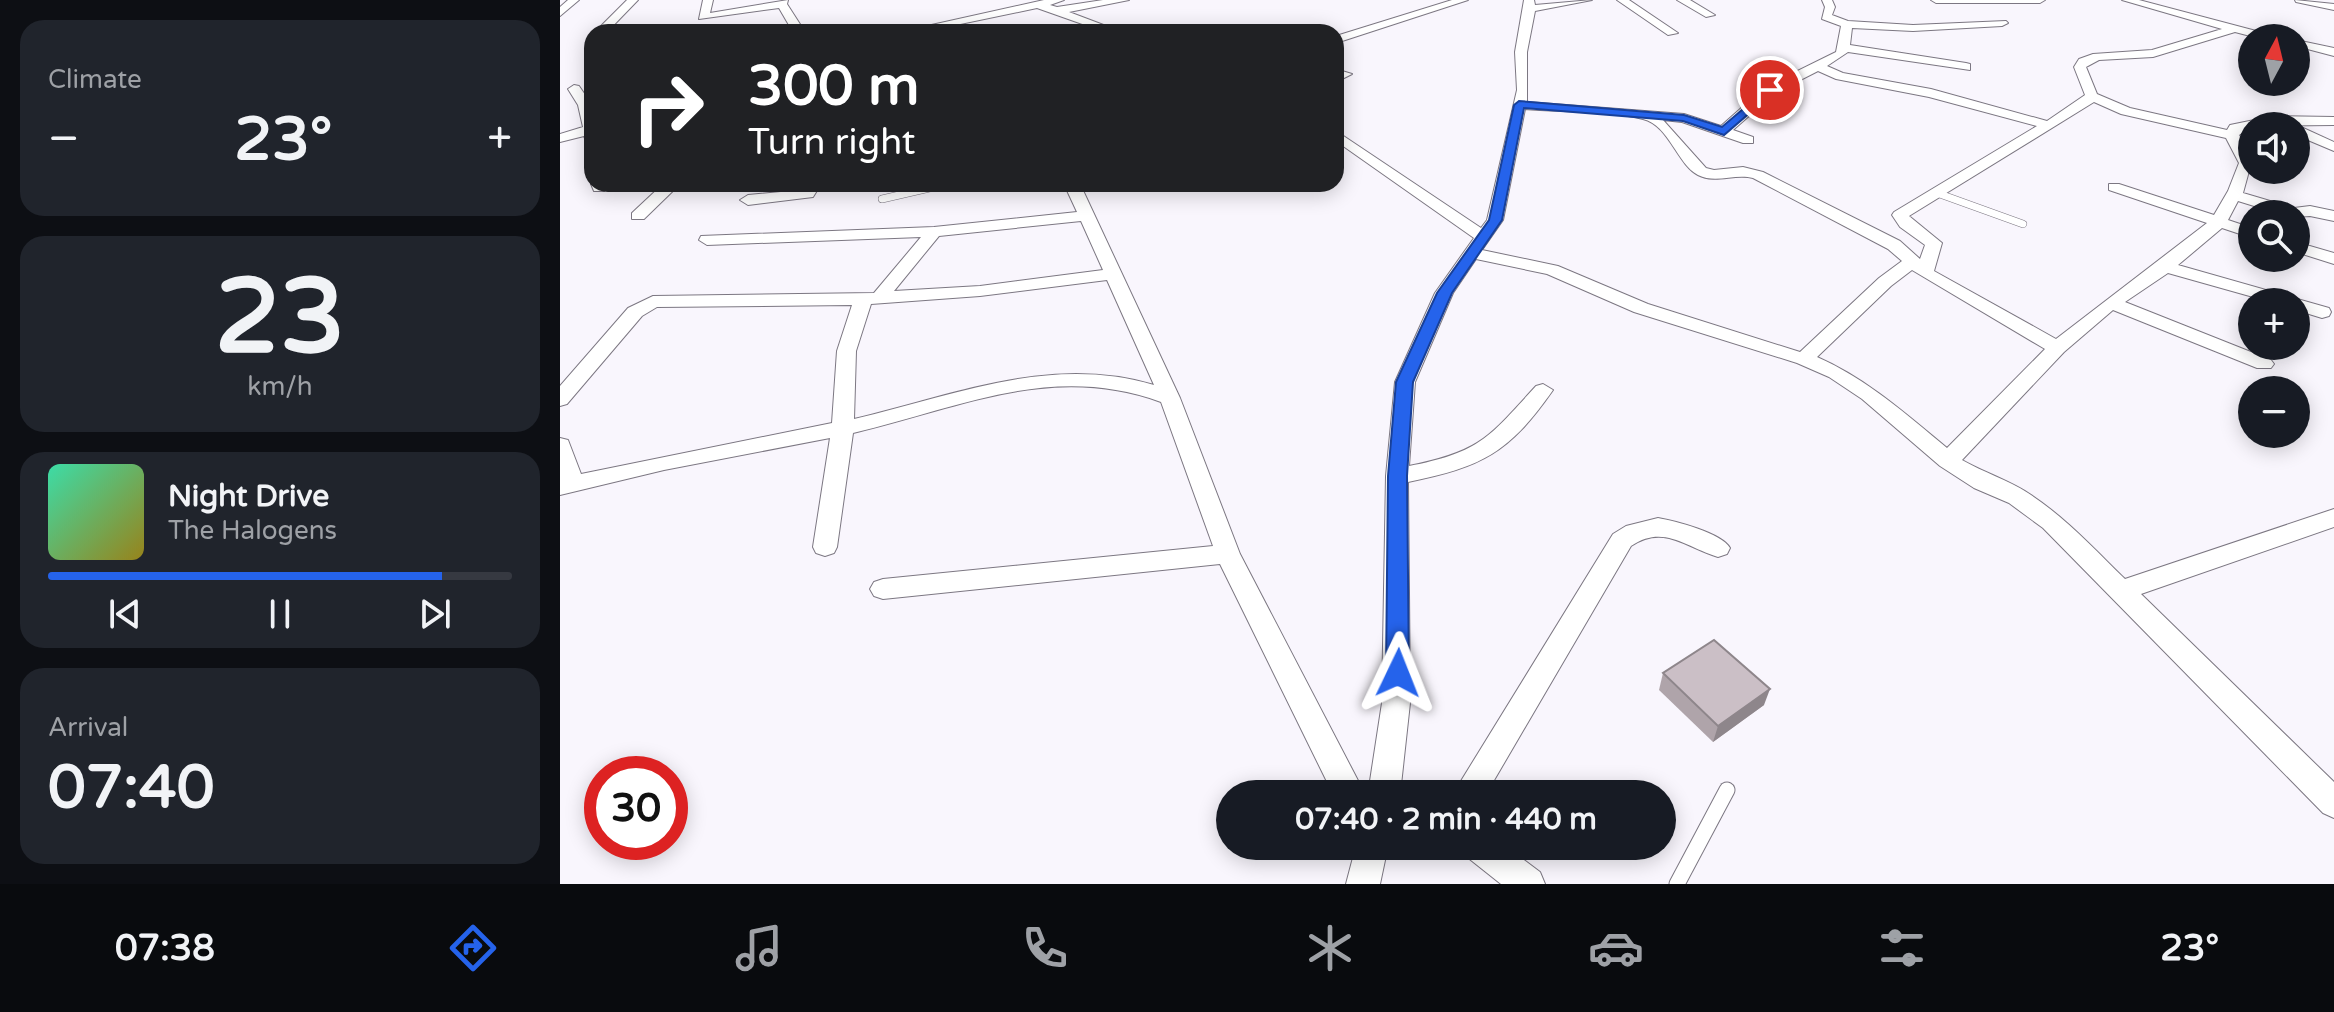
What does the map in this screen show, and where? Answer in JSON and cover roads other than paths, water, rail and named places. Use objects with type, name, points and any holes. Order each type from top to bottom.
[{"type":"street","points":[[560,13],[574,0]]},
{"type":"street","points":[[609,24],[633,0]]},
{"type":"street","points":[[708,0],[703,17],[782,2],[794,24]]},
{"type":"street","points":[[960,24],[1007,17],[1018,4],[1059,5],[1124,0]]},
{"type":"street","points":[[1392,780],[1399,643],[1397,476],[1405,382],[1444,293],[1477,246],[1499,207],[1519,105],[1523,76],[1521,52],[1529,4],[1587,0]]},
{"type":"street","points":[[1622,0],[1672,33]]},
{"type":"street","points":[[1682,0],[1710,15]]},
{"type":"street","points":[[1827,0],[1830,7],[1826,17],[1847,24],[1922,28],[2002,23]]},
{"type":"street","points":[[1936,0],[2040,0]]},
{"type":"street","points":[[2127,0],[2238,30]]},
{"type":"street","points":[[2300,0],[2334,7]]},
{"type":"street","points":[[1344,37],[1457,1]]},
{"type":"street","points":[[1059,5],[1099,24]]},
{"type":"street","points":[[1724,131],[1770,90],[1835,58],[1844,48],[1847,24]]},
{"type":"street","points":[[1948,461],[2057,348],[2111,303],[2165,267],[2218,223],[2234,195],[2246,163],[2232,135],[2126,111],[2092,96],[2080,67],[2083,62],[2097,57],[2153,53],[2233,29]]},
{"type":"street","points":[[2310,46],[2334,52]]},
{"type":"street","points":[[1844,48],[1966,67]]},
{"type":"street","points":[[1818,66],[1840,76],[1931,93],[2047,125]]},
{"type":"street","points":[[574,89],[584,104]]},
{"type":"street","points":[[1804,359],[1885,282],[1919,267],[1934,243],[1906,224],[1900,215],[2092,96]]},
{"type":"street","points":[[1519,105],[1693,120],[1748,140]]},
{"type":"street","points":[[1649,115],[1672,135],[1695,166],[1706,174],[1743,171],[1758,175],[1894,245],[1919,267],[2057,348]]},
{"type":"street","points":[[2310,122],[2334,121]]},
{"type":"street","points":[[2232,135],[2238,128]]},
{"type":"street","points":[[560,138],[584,134]]},
{"type":"street","points":[[2310,136],[2334,147]]},
{"type":"street","points":[[1344,141],[1477,246],[1552,270],[1651,312],[1804,359],[1836,373],[1869,394],[1948,461],[2036,509],[2334,803]]},
{"type":"street","points":[[2114,187],[2238,229]]},
{"type":"street","points":[[638,216],[664,192]]},
{"type":"street","points":[[748,200],[809,192]]},
{"type":"street","points":[[1076,192],[1170,398],[1228,554],[1342,780]]},
{"type":"street","points":[[2234,195],[2293,213],[2310,211],[2334,216]]},
{"type":"street","points":[[707,240],[934,232],[1087,216]]},
{"type":"street","points":[[825,547],[842,428],[843,357],[850,328],[872,299],[934,232]]},
{"type":"street","points":[[2310,251],[2334,259]]},
{"type":"street","points":[[2165,267],[2240,288]]},
{"type":"street","points":[[560,399],[644,305],[666,301],[872,299],[980,291],[1115,274]]},
{"type":"street","points":[[2111,303],[2264,364]]},
{"type":"street","points":[[2310,308],[2322,312]]},
{"type":"street","points":[[560,445],[567,485],[751,443],[842,428],[974,392],[1048,380],[1089,379],[1128,384],[1170,398]]},
{"type":"street","points":[[1397,476],[1454,465],[1493,446],[1543,390]]},
{"type":"street","points":[[2120,591],[2334,518]]},
{"type":"street","points":[[1477,780],[1622,540],[1636,528],[1651,525],[1718,548]]},
{"type":"street","points":[[883,589],[1228,554]]},
{"type":"street","points":[[1363,884],[1369,860]]},
{"type":"street","points":[[1496,860],[1528,884]]},
{"type":"lane","points":[[882,199],[912,192]]},
{"type":"lane","points":[[1937,193],[2023,224]]},
{"type":"lane","points":[[1677,884],[1727,790]]}]
